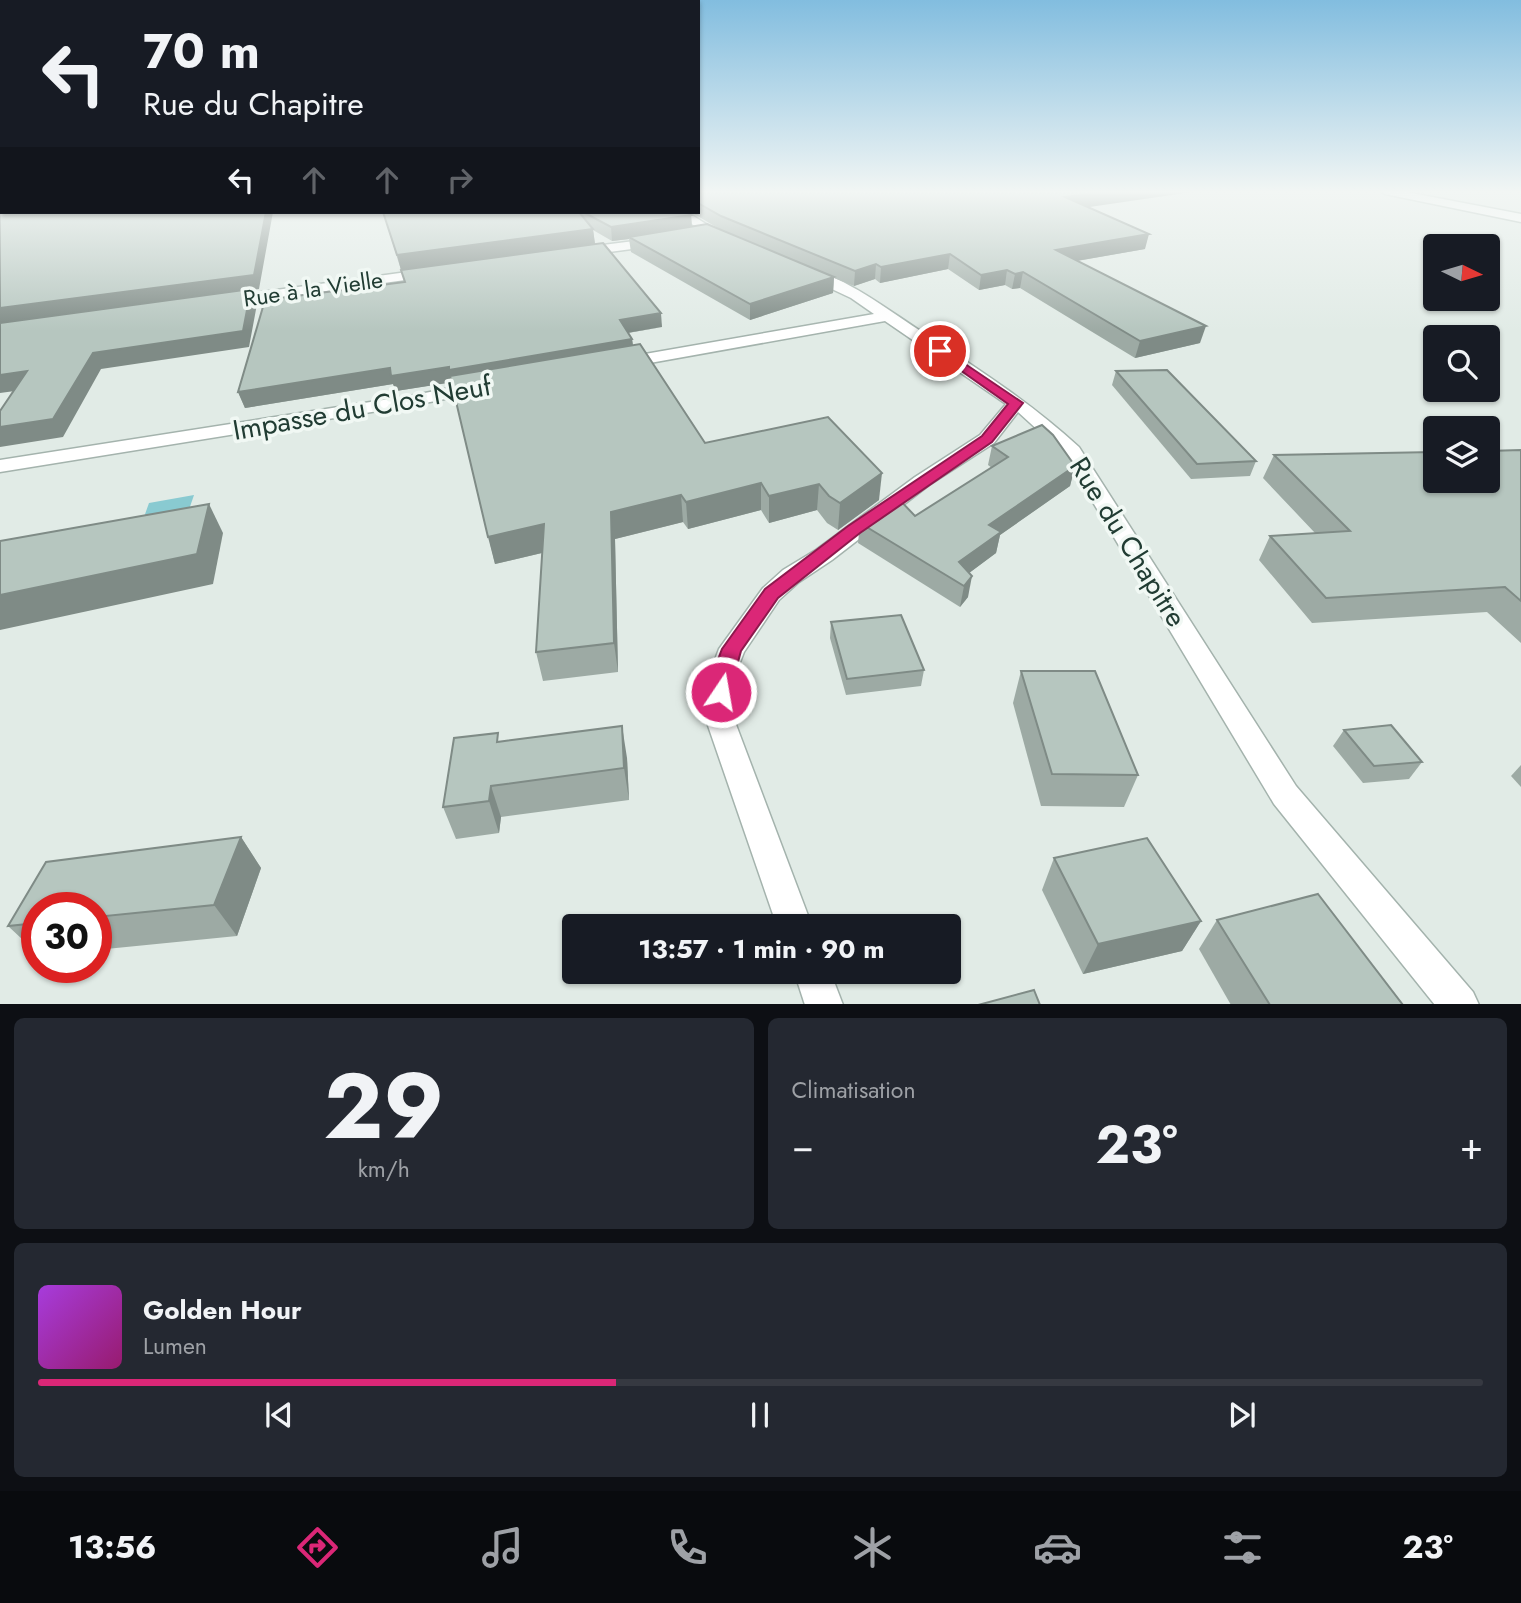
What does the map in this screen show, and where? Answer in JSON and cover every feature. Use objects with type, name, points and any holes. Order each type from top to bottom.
[{"type":"street","points":[[569,253],[681,238]]},
{"type":"street","points":[[722,238],[737,244]]},
{"type":"street","name":"Rue du Chapitre","points":[[793,267],[856,295],[888,316],[1035,416],[1072,451],[1285,795],[1460,1004]]},
{"type":"street","name":"Rue à la Vielle","points":[[212,302],[446,270]]},
{"type":"street","points":[[611,365],[888,316]]},
{"type":"street","name":"Impasse du Clos Neuf","points":[[0,466],[491,385]]},
{"type":"street","points":[[790,914],[718,714],[724,670],[732,649],[771,594],[791,576],[824,555],[922,481],[987,439],[1016,403]]},
{"type":"street","points":[[817,984],[824,1004]]},
{"type":"water","points":[[194,495],[180,536],[134,545],[149,503]]},
{"type":"building","points":[[0,238],[261,238],[254,275],[0,308]]},
{"type":"building","points":[[391,238],[526,238],[397,255]]},
{"type":"building","points":[[631,238],[740,238],[834,277],[750,304]]},
{"type":"building","points":[[774,238],[1127,238],[1056,250],[1206,326],[1140,341],[1023,272],[1015,274],[1007,270],[981,275],[950,254],[881,267],[876,264],[855,271]]},
{"type":"building","points":[[603,243],[661,313],[620,320],[632,339],[449,370],[449,367],[391,376],[390,368],[238,392],[265,300],[405,282],[401,270]]},
{"type":"building","points":[[251,289],[243,331],[93,353],[53,419],[0,427],[0,411],[27,371],[0,375],[0,323]]},
{"type":"building","points":[[640,344],[705,443],[828,417],[882,473],[840,503],[829,496],[819,484],[769,496],[761,483],[686,502],[681,495],[611,512],[614,643],[536,652],[544,524],[488,537],[450,376]]},
{"type":"building","points":[[1167,370],[1256,461],[1197,464],[1116,371]]},
{"type":"building","points":[[1042,425],[1053,435],[1075,466],[989,525],[1001,532],[959,562],[972,576],[964,586],[860,523],[896,496],[915,516],[1008,457],[992,446]]},
{"type":"building","points":[[1521,450],[1521,601],[1505,587],[1326,598],[1270,536],[1350,531],[1274,455],[1423,452],[1423,493],[1500,493],[1500,451]]},
{"type":"building","points":[[209,504],[197,554],[0,595],[0,541]]},
{"type":"building","points":[[901,615],[924,670],[847,679],[831,622]]},
{"type":"building","points":[[1021,671],[1095,671],[1138,775],[1052,774]]},
{"type":"building","points":[[1391,725],[1422,762],[1374,766],[1344,730]]},
{"type":"building","points":[[622,726],[624,768],[491,786],[489,801],[443,807],[454,738],[498,733],[497,742]]},
{"type":"building","points":[[241,837],[214,905],[112,915],[112,892],[28,892],[46,862]]},
{"type":"building","points":[[1147,838],[1201,921],[1098,944],[1054,858]]},
{"type":"building","points":[[1318,894],[1402,1004],[1269,1004],[1217,920]]},
{"type":"building","points":[[21,904],[21,925],[8,926]]},
{"type":"building","points":[[1034,990],[1040,1004],[982,1004]]},
{"type":"route","points":[[721,692],[724,670],[732,649],[771,594],[791,576],[824,555],[922,481],[987,439],[1016,403],[940,351]]}]
